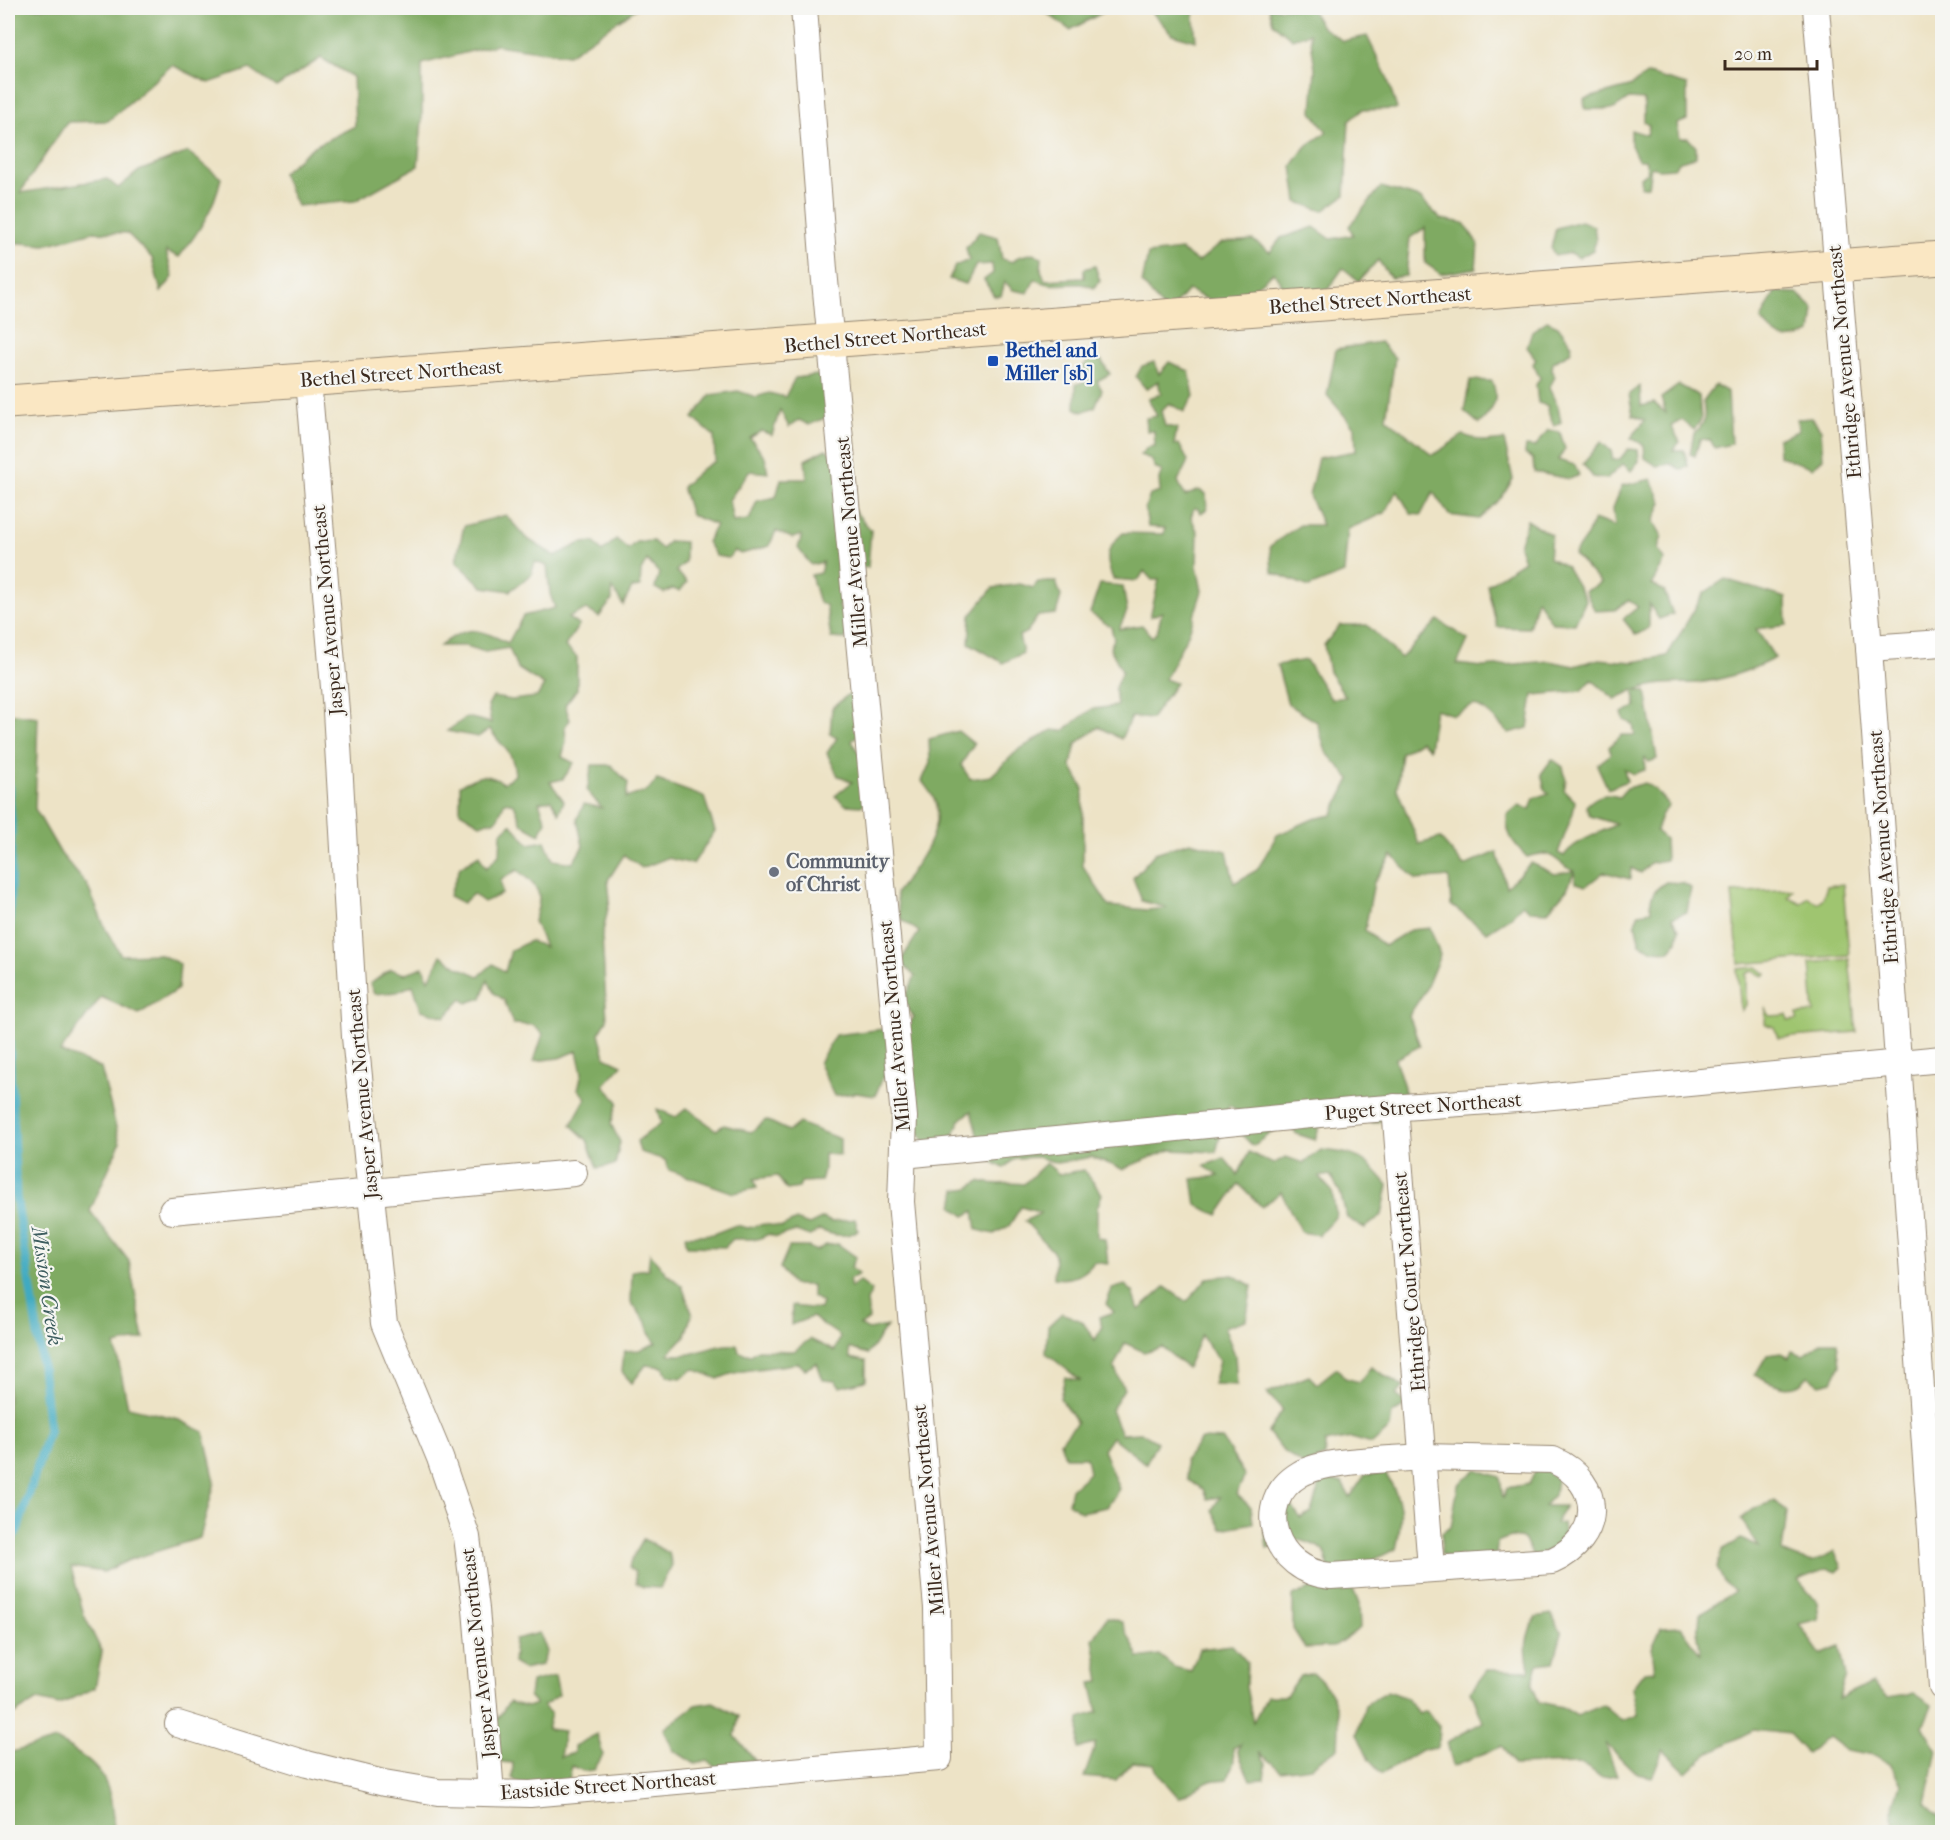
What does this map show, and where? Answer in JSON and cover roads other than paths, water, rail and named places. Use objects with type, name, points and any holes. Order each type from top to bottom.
[{"type":"street","name":"Miller Avenue Northeast","points":[[804,8],[832,342],[904,1117],[901,1202],[937,1608],[939,1758]]},
{"type":"street","name":"Ethridge Avenue Northeast","points":[[1816,8],[1835,267],[1869,648],[1899,1061],[1934,1449],[1942,1687]]},
{"type":"street","name":"Bethel Street Northeast","points":[[8,402],[1942,258]]},
{"type":"street","name":"Jasper Avenue Northeast","points":[[308,380],[336,711],[356,1037],[384,1323],[440,1458],[466,1537],[476,1609],[491,1793]]},
{"type":"street","points":[[1869,648],[1942,643]]},
{"type":"street","name":"Puget Street Northeast","points":[[903,1155],[1395,1107],[1532,1098],[1899,1061],[1942,1059]]},
{"type":"street","name":"Ethridge Court Northeast","points":[[1395,1107],[1431,1568]]},
{"type":"street","points":[[172,1211],[574,1173]]},
{"type":"street","points":[[1424,1457],[1553,1460],[1569,1467],[1585,1485],[1591,1514],[1588,1530],[1580,1543],[1567,1554],[1552,1561],[1431,1568],[1317,1575],[1303,1570],[1282,1550],[1274,1521],[1280,1495],[1288,1484],[1310,1469],[1424,1457]]},
{"type":"street","name":"Eastside Street Northeast","points":[[178,1724],[306,1764],[384,1783],[438,1792],[530,1794],[939,1758]]},
{"type":"waterway","name":"Mission Creek","points":[[8,784],[11,823],[8,978]]},
{"type":"waterway","name":"Mission Creek","points":[[8,1026],[16,1197],[40,1348],[49,1430],[17,1531],[8,1542]]},
{"type":"place","name":"Bethel and Miller [sb]","points":[[993,361]]},
{"type":"place","name":"Community of Christ","points":[[774,872]]}]
